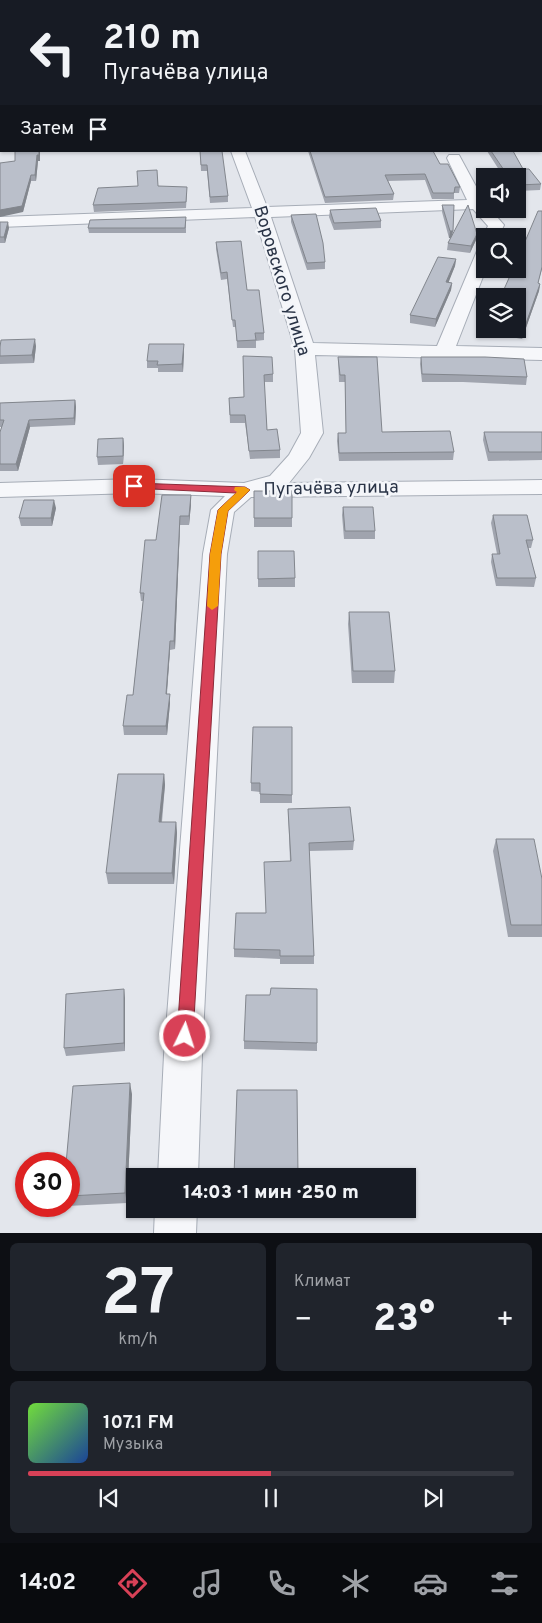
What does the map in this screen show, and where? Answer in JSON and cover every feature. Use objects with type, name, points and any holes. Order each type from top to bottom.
[{"type":"street","name":"Воровского улица","points":[[178,1168],[215,554],[223,510],[245,490],[278,481],[298,458],[312,433],[305,349],[261,211],[238,152]]},
{"type":"street","points":[[454,158],[476,202]]},
{"type":"street","points":[[0,222],[476,204]]},
{"type":"street","points":[[490,218],[496,225],[495,228]]},
{"type":"street","points":[[444,353],[476,273]]},
{"type":"street","points":[[305,349],[542,354]]},
{"type":"street","name":"Пугачёва улица","points":[[0,490],[134,486],[245,490],[542,487]]},
{"type":"street","points":[[175,1233],[176,1218]]},
{"type":"building","points":[[15,152],[39,152],[35,175],[31,175],[22,206],[0,210],[0,163],[15,161]]},
{"type":"building","points":[[200,152],[222,152],[228,196],[210,197],[207,165],[201,165]]},
{"type":"building","points":[[310,152],[434,152],[440,164],[448,164],[460,187],[455,187],[454,193],[433,193],[425,174],[385,175],[394,194],[325,197]]},
{"type":"building","points":[[492,152],[514,152],[522,168],[503,168]]},
{"type":"building","points":[[526,169],[529,169],[541,184],[526,185]]},
{"type":"building","points":[[157,170],[158,186],[187,187],[186,202],[93,205],[98,188],[138,186],[137,171]]},
{"type":"building","points":[[442,205],[454,205],[453,231],[450,231]]},
{"type":"building","points":[[468,205],[476,231],[476,236],[471,246],[448,243]]},
{"type":"building","points":[[376,208],[381,221],[334,223],[330,210]]},
{"type":"building","points":[[538,211],[542,211],[542,267],[538,283],[540,284],[526,324],[526,288],[505,288],[509,278],[526,278],[526,239]]},
{"type":"building","points":[[316,214],[323,243],[325,262],[307,263],[291,215]]},
{"type":"building","points":[[186,217],[185,228],[88,228],[90,220]]},
{"type":"building","points":[[0,222],[8,222],[4,237],[0,237]]},
{"type":"building","points":[[241,241],[247,290],[259,290],[264,333],[255,333],[256,340],[237,341],[235,320],[232,320],[227,272],[221,273],[216,242]]},
{"type":"building","points":[[438,257],[456,259],[446,282],[452,283],[436,319],[410,315]]},
{"type":"building","points":[[35,339],[32,355],[0,356],[1,340]]},
{"type":"building","points":[[149,344],[184,344],[182,364],[157,365],[158,361],[147,361]]},
{"type":"building","points":[[243,356],[272,357],[273,374],[264,375],[267,430],[277,429],[280,450],[249,451],[245,415],[230,415],[229,398],[244,397]]},
{"type":"building","points":[[338,357],[377,357],[382,432],[450,431],[454,452],[339,453],[338,433],[346,433],[345,375],[340,375]]},
{"type":"building","points":[[421,357],[524,359],[527,377],[422,374]]},
{"type":"building","points":[[75,400],[74,418],[29,420],[16,464],[0,464],[0,432],[4,420],[0,420],[0,403]]},
{"type":"building","points":[[484,432],[542,432],[542,452],[489,452]]},
{"type":"building","points":[[123,438],[123,456],[97,457],[98,439]]},
{"type":"building","points":[[254,491],[292,491],[292,518],[254,518]]},
{"type":"building","points":[[162,495],[191,495],[189,516],[180,516],[174,641],[170,641],[166,694],[170,694],[166,726],[123,726],[127,695],[133,695],[144,593],[140,593],[145,540],[156,540]]},
{"type":"building","points":[[24,500],[54,500],[51,518],[19,518]]},
{"type":"building","points":[[343,507],[373,507],[375,531],[345,531]]},
{"type":"building","points":[[493,515],[527,515],[533,540],[526,540],[536,578],[497,578],[492,554],[500,554]]},
{"type":"building","points":[[258,551],[294,551],[295,578],[258,579]]},
{"type":"building","points":[[349,612],[389,612],[395,671],[353,671]]},
{"type":"building","points":[[253,727],[292,727],[292,795],[260,794],[260,783],[251,783]]},
{"type":"building","points":[[118,774],[164,774],[159,822],[176,822],[172,873],[106,873]]},
{"type":"building","points":[[350,807],[354,841],[309,843],[314,956],[280,956],[280,950],[234,949],[236,913],[266,913],[264,862],[291,861],[288,809]]},
{"type":"building","points":[[496,839],[534,839],[542,879],[542,925],[511,925]]},
{"type":"building","points":[[271,988],[317,989],[317,1043],[244,1041],[246,995],[270,995]]},
{"type":"building","points":[[124,989],[124,1043],[64,1048],[66,994]]},
{"type":"building","points":[[130,1083],[125,1193],[80,1195],[80,1152],[67,1152],[73,1086]]},
{"type":"building","points":[[237,1090],[297,1090],[298,1168],[234,1168]]},
{"type":"slow traffic","points":[[212,606],[215,554],[223,510],[245,490],[239,490]]},
{"type":"route","points":[[134,486],[245,490],[223,510],[215,554],[185,1036]]}]
